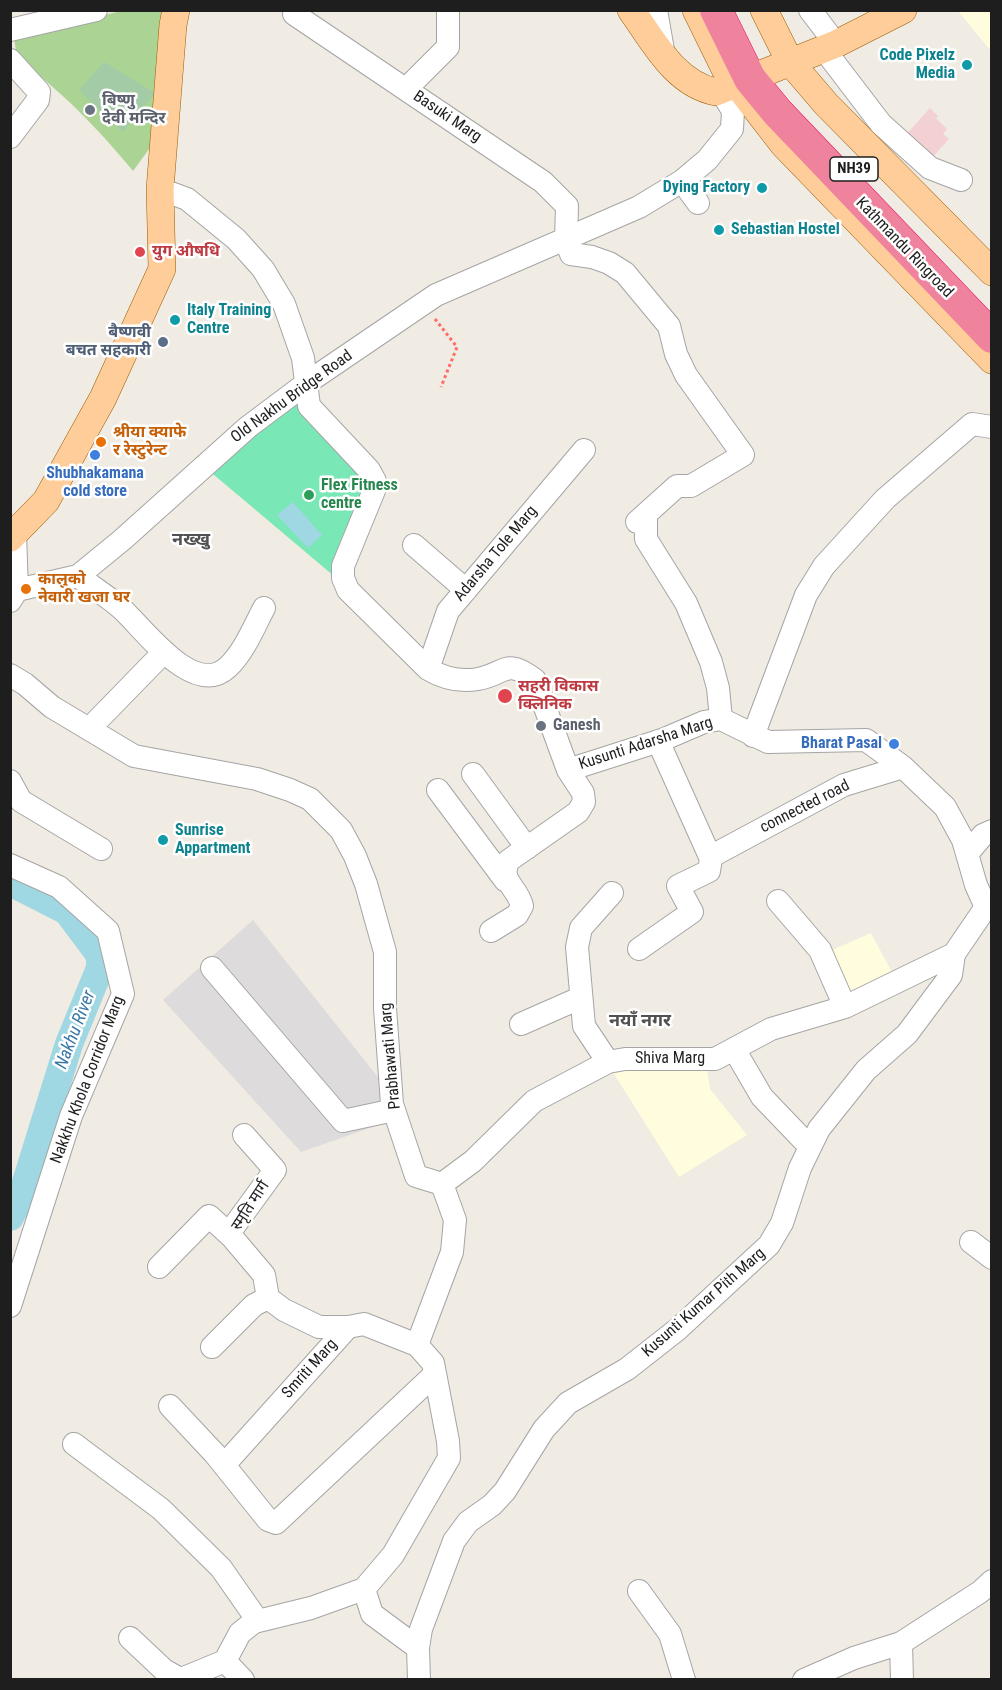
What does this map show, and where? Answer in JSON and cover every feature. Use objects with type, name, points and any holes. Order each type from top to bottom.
[{"type":"highway","name":"Kathmandu Ringroad","points":[[716,10],[750,79],[844,186],[992,338]]},
{"type":"highway","name":"Kathmandu Ringroad","points":[[738,10],[750,79],[827,140],[992,311]]},
{"type":"main road","points":[[13,536],[46,501],[103,398],[162,269],[160,189],[176,10]]},
{"type":"main road","points":[[631,10],[664,57],[689,82],[700,89],[750,79],[829,46],[903,10]]},
{"type":"main road","points":[[696,10],[725,69],[826,104],[992,272]]},
{"type":"main road","points":[[764,10],[750,79],[783,144],[992,360]]},
{"type":"street","points":[[10,30],[39,17],[96,10]]},
{"type":"street","points":[[406,89],[448,47],[448,10]]},
{"type":"street","points":[[656,10],[664,57]]},
{"type":"street","points":[[810,10],[829,46],[881,124],[930,168],[961,180]]},
{"type":"street","name":"Basuki Marg","points":[[295,12],[543,182],[567,206],[566,241]]},
{"type":"street","points":[[10,60],[39,92],[38,100],[10,137]]},
{"type":"street","name":"Old Nakhu Bridge Road","points":[[14,596],[78,576],[122,540],[248,427],[308,382],[436,296],[566,241],[639,207],[682,181],[707,160],[732,129],[733,111],[750,79]]},
{"type":"street","points":[[682,181],[698,203]]},
{"type":"street","points":[[160,189],[187,199],[236,239],[263,269],[284,304],[303,358],[308,382],[306,398],[309,406],[369,470],[375,481],[375,488],[343,566],[343,578],[348,590],[428,669],[443,678],[479,679],[505,668],[526,673],[535,680],[568,770],[583,793],[585,802],[578,812],[508,861],[505,880]]},
{"type":"street","points":[[566,241],[571,254],[592,257],[609,263],[625,273],[652,305],[669,326],[676,354],[687,375],[743,455],[692,486],[677,486],[642,520],[646,539],[686,603],[711,662],[718,688],[721,719]]},
{"type":"street","points":[[753,736],[806,595],[824,566],[885,500],[972,424],[992,427]]},
{"type":"street","name":"Adarsha Tole Marg","points":[[428,669],[448,611],[585,450]]},
{"type":"street","points":[[13,536],[14,596]]},
{"type":"street","points":[[414,545],[466,590]]},
{"type":"street","points":[[78,576],[121,608],[164,652],[198,674],[210,676],[227,669],[264,608]]},
{"type":"street","points":[[89,729],[164,652]]},
{"type":"street","name":"Prabhawati Marg","points":[[10,675],[52,706],[134,756],[257,779],[290,790],[310,800],[341,830],[366,884],[385,952],[385,1008],[394,1110],[416,1176],[442,1184]]},
{"type":"street","name":"Kusunti Adarsha Marg","points":[[568,770],[658,741],[704,722],[721,719],[768,742],[866,740],[903,767],[945,807],[963,840],[976,885],[989,907]]},
{"type":"street","points":[[639,949],[692,912],[678,886],[710,871],[710,857],[658,741]]},
{"type":"street","name":"connected road","points":[[710,857],[844,785],[903,767]]},
{"type":"street","points":[[473,774],[526,848]]},
{"type":"street","points":[[10,781],[21,801],[101,849]]},
{"type":"street","points":[[438,790],[520,897],[522,906],[517,915],[491,931]]},
{"type":"street","points":[[967,854],[983,835],[992,831]]},
{"type":"street","name":"Nakkhu Khola Corridor Marg","points":[[10,865],[59,886],[108,931],[123,994],[70,1116],[10,1306]]},
{"type":"street","points":[[608,1062],[584,1026],[577,947],[581,928],[612,893]]},
{"type":"street","points":[[778,901],[820,950],[845,1007]]},
{"type":"street","name":"Kusunti Kumar Pith Marg","points":[[419,1680],[418,1648],[421,1629],[454,1541],[468,1522],[492,1505],[506,1491],[544,1429],[568,1403],[627,1369],[686,1322],[769,1245],[782,1223],[800,1168],[819,1129],[866,1070],[907,1034],[951,975],[954,954],[989,907]]},
{"type":"street","name":"Shiva Marg","points":[[442,1184],[473,1161],[534,1101],[608,1062],[625,1059],[716,1059],[771,1029],[845,1007],[954,954]]},
{"type":"street","points":[[212,968],[343,1121],[394,1110]]},
{"type":"street","points":[[521,1024],[580,998]]},
{"type":"street","points":[[734,1049],[762,1097],[810,1147]]},
{"type":"street","name":"स्मृति मार्ग","points":[[244,1135],[275,1170],[232,1229],[231,1236],[264,1275],[268,1298]]},
{"type":"street","points":[[130,1638],[164,1670],[180,1679],[225,1661],[240,1633],[258,1621],[311,1608],[364,1589],[393,1555],[449,1458],[433,1364],[417,1345],[452,1252],[455,1220],[442,1184]]},
{"type":"street","points":[[159,1267],[209,1216],[231,1236]]},
{"type":"street","points":[[971,1242],[992,1258]]},
{"type":"street","points":[[212,1347],[254,1305],[268,1298],[284,1310],[319,1327],[348,1327]]},
{"type":"street","name":"Smriti Marg","points":[[224,1465],[348,1327],[364,1324],[417,1345]]},
{"type":"street","points":[[170,1406],[224,1465],[268,1520],[276,1522],[435,1374]]},
{"type":"street","points":[[74,1444],[161,1509],[221,1569],[258,1621]]},
{"type":"street","points":[[804,1680],[854,1658],[901,1643],[953,1611],[992,1581]]},
{"type":"street","points":[[364,1589],[372,1614],[418,1648]]},
{"type":"street","points":[[639,1591],[670,1634],[684,1680]]},
{"type":"street","points":[[901,1643],[902,1680]]},
{"type":"street","points":[[225,1661],[243,1680]]},
{"type":"path","points":[[436,296],[431,314],[457,347],[441,387]]},
{"type":"shaded area","points":[[958,11],[991,11],[991,51]]},
{"type":"shaded area","points":[[930,108],[947,129],[943,134],[949,139],[930,160],[904,137]]},
{"type":"shaded area","points":[[253,920],[381,1081],[387,1122],[301,1152],[163,1000]]},
{"type":"shaded area","points":[[871,933],[896,980],[845,1003],[823,954]]},
{"type":"shaded area","points":[[609,1066],[707,1068],[710,1089],[747,1135],[679,1177]]},
{"type":"green space","points":[[121,11],[166,11],[155,141],[133,171],[78,111],[17,58],[14,38]]},
{"type":"green space","points":[[104,62],[155,93],[123,132],[79,90]]},
{"type":"green space","name":"Flex Fitness centre","points":[[301,392],[388,483],[334,576],[207,469]]},
{"type":"water","points":[[293,502],[322,535],[308,548],[277,515]]},
{"type":"waterway","name":"Nakhu River","points":[[10,882],[67,911],[100,955],[100,968],[69,1044],[23,1192],[10,1217]]},
{"type":"place","name":"Code Pixelz Media","points":[[967,65]]},
{"type":"place","name":"बिष्णु देवी मन्दिर","points":[[90,110]]},
{"type":"place","name":"Dying Factory","points":[[762,188]]},
{"type":"place","name":"Sebastian Hostel","points":[[719,230]]},
{"type":"place","name":"युग औषधि","points":[[140,252]]},
{"type":"place","name":"Italy Training Centre","points":[[175,320]]},
{"type":"place","name":"बैष्णवी बचत सहकारी","points":[[163,342]]},
{"type":"place","name":"श्रीया क्याफे र रेस्टुरेन्ट","points":[[101,442]]},
{"type":"place","name":"Shubhakamana cold store","points":[[95,455]]},
{"type":"place","name":"Flex Fitness centre","points":[[309,495]]},
{"type":"place","name":"कालुको नेवारी खजा घर","points":[[26,589]]},
{"type":"place","name":"सहरी विकास क्लिनिक","points":[[505,696]]},
{"type":"place","name":"Ganesh","points":[[541,726]]},
{"type":"place","name":"Bharat Pasal","points":[[894,744]]},
{"type":"place","name":"Sunrise Appartment","points":[[163,840]]},
{"type":"district","name":"नख्खु","points":[[191,540]]},
{"type":"district","name":"नयाँ नगर","points":[[640,1021]]}]
